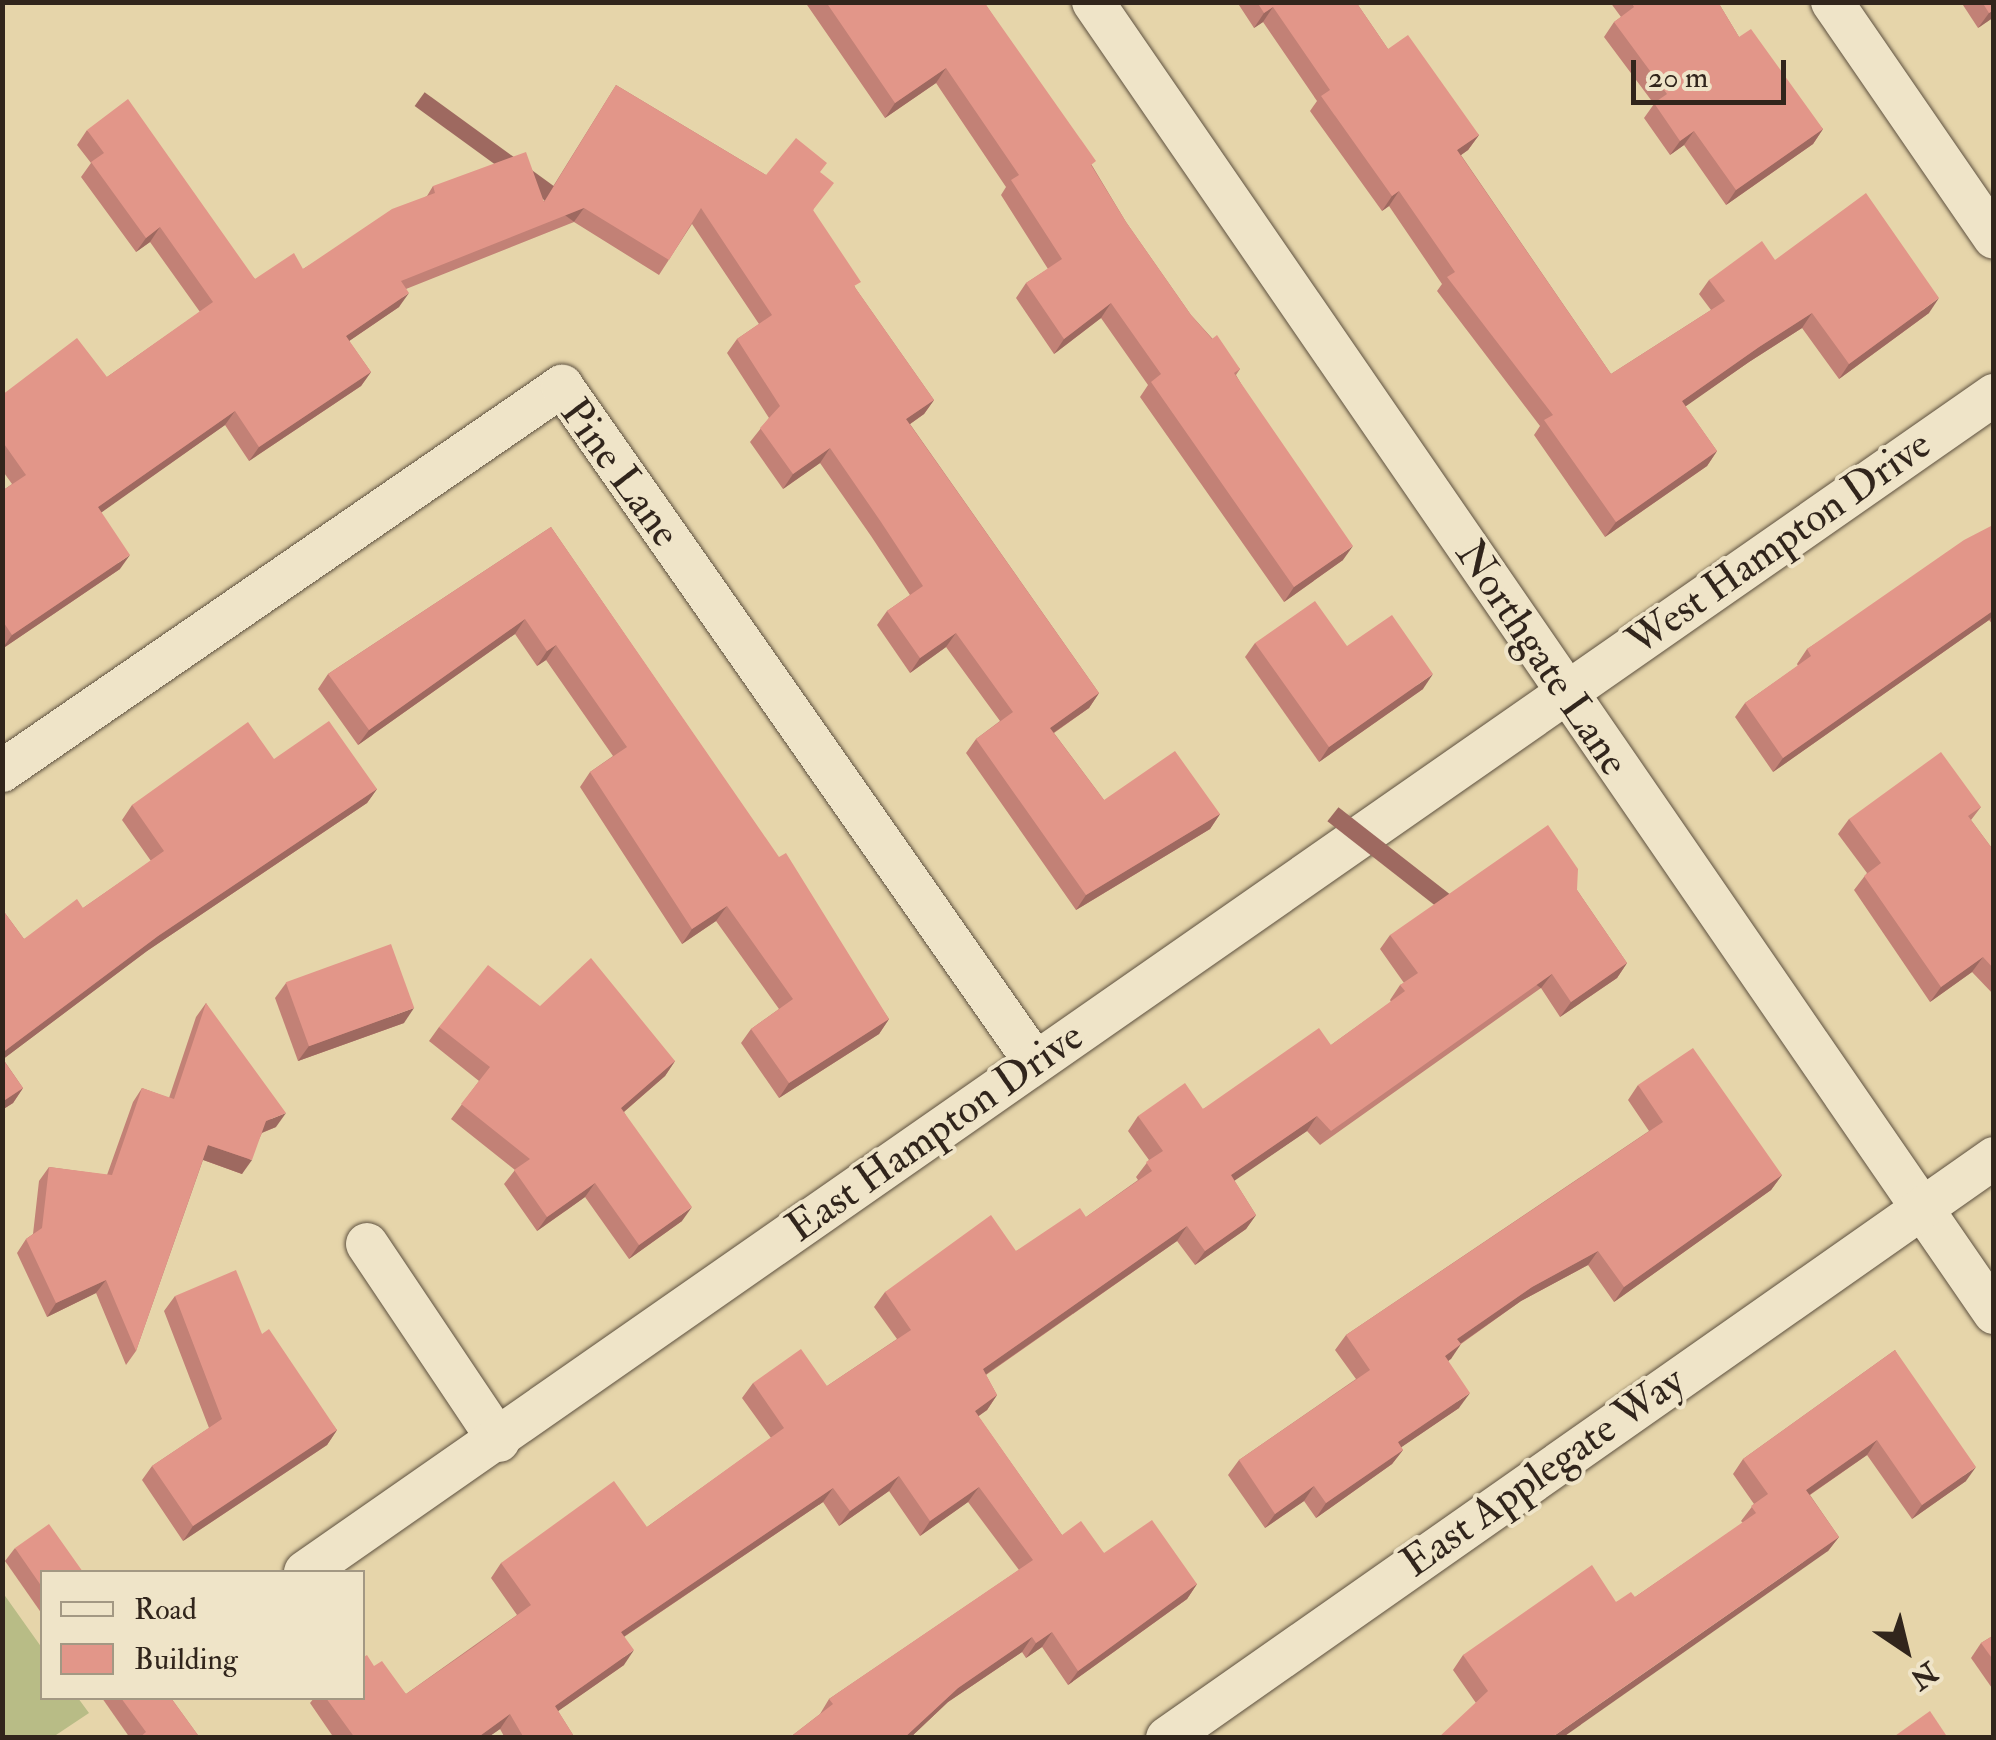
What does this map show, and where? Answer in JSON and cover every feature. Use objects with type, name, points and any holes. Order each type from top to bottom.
[{"type":"street","name":"Northgate Lane","points":[[1093,2],[1994,1313]]},
{"type":"street","points":[[1832,2],[1994,238]]},
{"type":"street","name":"Pine Lane","points":[[2,771],[562,386],[1035,1062]]},
{"type":"street","name":"West Hampton Drive","points":[[1564,691],[1994,395]]},
{"type":"street","name":"East Hampton Drive","points":[[308,1570],[499,1442],[1564,691]]},
{"type":"street","name":"East Applegate Way","points":[[1167,1738],[1994,1158]]},
{"type":"street","points":[[367,1244],[499,1442]]},
{"type":"green space","points":[[3,1593],[40,1645],[40,1700],[79,1700],[89,1713],[53,1737],[3,1737]]},
{"type":"building","points":[[826,2],[984,2],[1096,161],[1091,165],[1126,222],[1191,315],[1212,339],[1217,335],[1240,369],[1234,373],[1353,546],[1294,587],[1151,382],[1161,374],[1111,303],[1064,339],[1026,283],[1062,259],[1011,180],[1019,175],[946,68],[895,103]]},
{"type":"building","points":[[1257,2],[1356,2],[1388,49],[1408,35],[1479,135],[1457,150],[1611,374],[1725,301],[1709,280],[1762,241],[1775,260],[1866,193],[1939,298],[1849,364],[1812,313],[1759,347],[1682,401],[1717,451],[1616,522],[1544,420],[1553,415],[1447,277],[1455,272],[1399,191],[1392,196],[1321,96],[1330,90],[1273,7],[1264,13]]},
{"type":"building","points":[[1631,2],[1718,2],[1739,37],[1751,29],[1823,129],[1736,190],[1694,131],[1680,141],[1654,103],[1667,94],[1614,22],[1634,7]]},
{"type":"building","points":[[1982,2],[1994,2],[1994,10],[1989,13]]},
{"type":"building","points":[[616,85],[766,175],[796,138],[827,163],[820,172],[834,183],[813,210],[861,282],[854,286],[934,400],[906,419],[1099,693],[1050,728],[1104,800],[1175,751],[1220,814],[1086,895],[976,739],[1013,712],[956,633],[920,658],[887,611],[923,586],[830,448],[793,474],[760,428],[780,406],[737,339],[772,315],[701,208],[669,260],[584,208],[401,281],[409,293],[346,336],[371,372],[259,447],[235,411],[98,507],[130,555],[12,635],[2,620],[2,491],[26,475],[2,441],[2,395],[77,338],[107,377],[213,302],[160,227],[146,238],[91,162],[104,153],[87,130],[128,99],[255,279],[294,253],[303,269],[392,209],[435,193],[433,186],[526,152],[544,202]]},
{"type":"building","points":[[1991,526],[1994,610],[1783,758],[1745,703],[1811,656],[1807,649],[1964,540]]},
{"type":"building","points":[[551,527],[779,857],[786,853],[889,1019],[789,1083],[751,1029],[793,999],[727,906],[692,929],[590,772],[627,747],[556,645],[547,651],[525,619],[369,730],[328,674]]},
{"type":"building","points":[[1315,601],[1347,646],[1392,615],[1433,674],[1329,747],[1255,643]]},
{"type":"building","points":[[329,721],[377,789],[158,936],[2,1053],[2,909],[24,939],[77,899],[83,908],[164,851],[132,805],[248,722],[274,759]]},
{"type":"building","points":[[1941,752],[1981,807],[1968,816],[1994,851],[1994,969],[1983,957],[1941,987],[1864,876],[1881,863],[1849,819]]},
{"type":"building","points":[[1548,825],[1578,869],[1577,890],[1627,963],[1571,1002],[1552,974],[1331,1131],[1317,1116],[1231,1175],[1256,1215],[1205,1251],[1187,1226],[983,1369],[997,1395],[975,1411],[1062,1535],[1081,1521],[1104,1553],[1152,1520],[1197,1584],[1078,1671],[1052,1632],[1036,1643],[1032,1637],[958,1688],[904,1738],[789,1738],[833,1704],[829,1699],[1033,1560],[979,1487],[930,1521],[899,1476],[850,1511],[833,1488],[621,1632],[634,1650],[555,1706],[575,1738],[524,1738],[510,1714],[477,1738],[355,1738],[327,1700],[365,1700],[365,1656],[374,1666],[382,1661],[406,1694],[475,1646],[531,1605],[501,1563],[614,1481],[647,1527],[784,1428],[753,1383],[801,1349],[827,1386],[911,1330],[885,1292],[991,1215],[1016,1251],[1080,1208],[1086,1217],[1152,1171],[1146,1162],[1163,1151],[1138,1116],[1185,1083],[1203,1109],[1319,1028],[1331,1045],[1405,991],[1400,985],[1418,973],[1390,935]]},
{"type":"building","points":[[391,944],[414,1008],[309,1046],[286,982]]},
{"type":"building","points":[[591,958],[675,1061],[621,1108],[692,1207],[639,1245],[595,1183],[547,1217],[514,1170],[530,1159],[461,1104],[490,1067],[439,1027],[488,965],[540,1006]]},
{"type":"building","points":[[206,1003],[286,1113],[266,1121],[252,1160],[208,1145],[136,1351],[106,1280],[56,1303],[26,1239],[42,1228],[49,1167],[112,1175],[142,1088],[174,1099]]},
{"type":"building","points":[[1693,1048],[1782,1175],[1624,1287],[1598,1251],[1532,1287],[1457,1339],[1461,1344],[1445,1356],[1470,1393],[1398,1442],[1403,1450],[1326,1503],[1314,1486],[1275,1514],[1239,1460],[1370,1370],[1346,1335],[1663,1122],[1638,1085]]},
{"type":"building","points":[[2,1058],[23,1088],[2,1102]]},
{"type":"building","points":[[236,1270],[262,1334],[269,1329],[337,1430],[193,1526],[152,1466],[222,1419],[175,1296]]},
{"type":"building","points":[[1895,1350],[1976,1467],[1922,1505],[1877,1440],[1806,1490],[1839,1537],[1551,1738],[1438,1738],[1488,1691],[1463,1655],[1592,1565],[1616,1602],[1631,1592],[1635,1597],[1756,1513],[1751,1506],[1768,1494],[1743,1459]]},
{"type":"building","points":[[49,1524],[82,1570],[40,1570],[40,1584],[15,1548]]},
{"type":"building","points":[[1994,1635],[1994,1661],[1981,1643]]},
{"type":"building","points":[[122,1700],[172,1700],[200,1738],[139,1738],[146,1732]]},
{"type":"building","points":[[1930,1711],[1948,1738],[1892,1738]]}]
